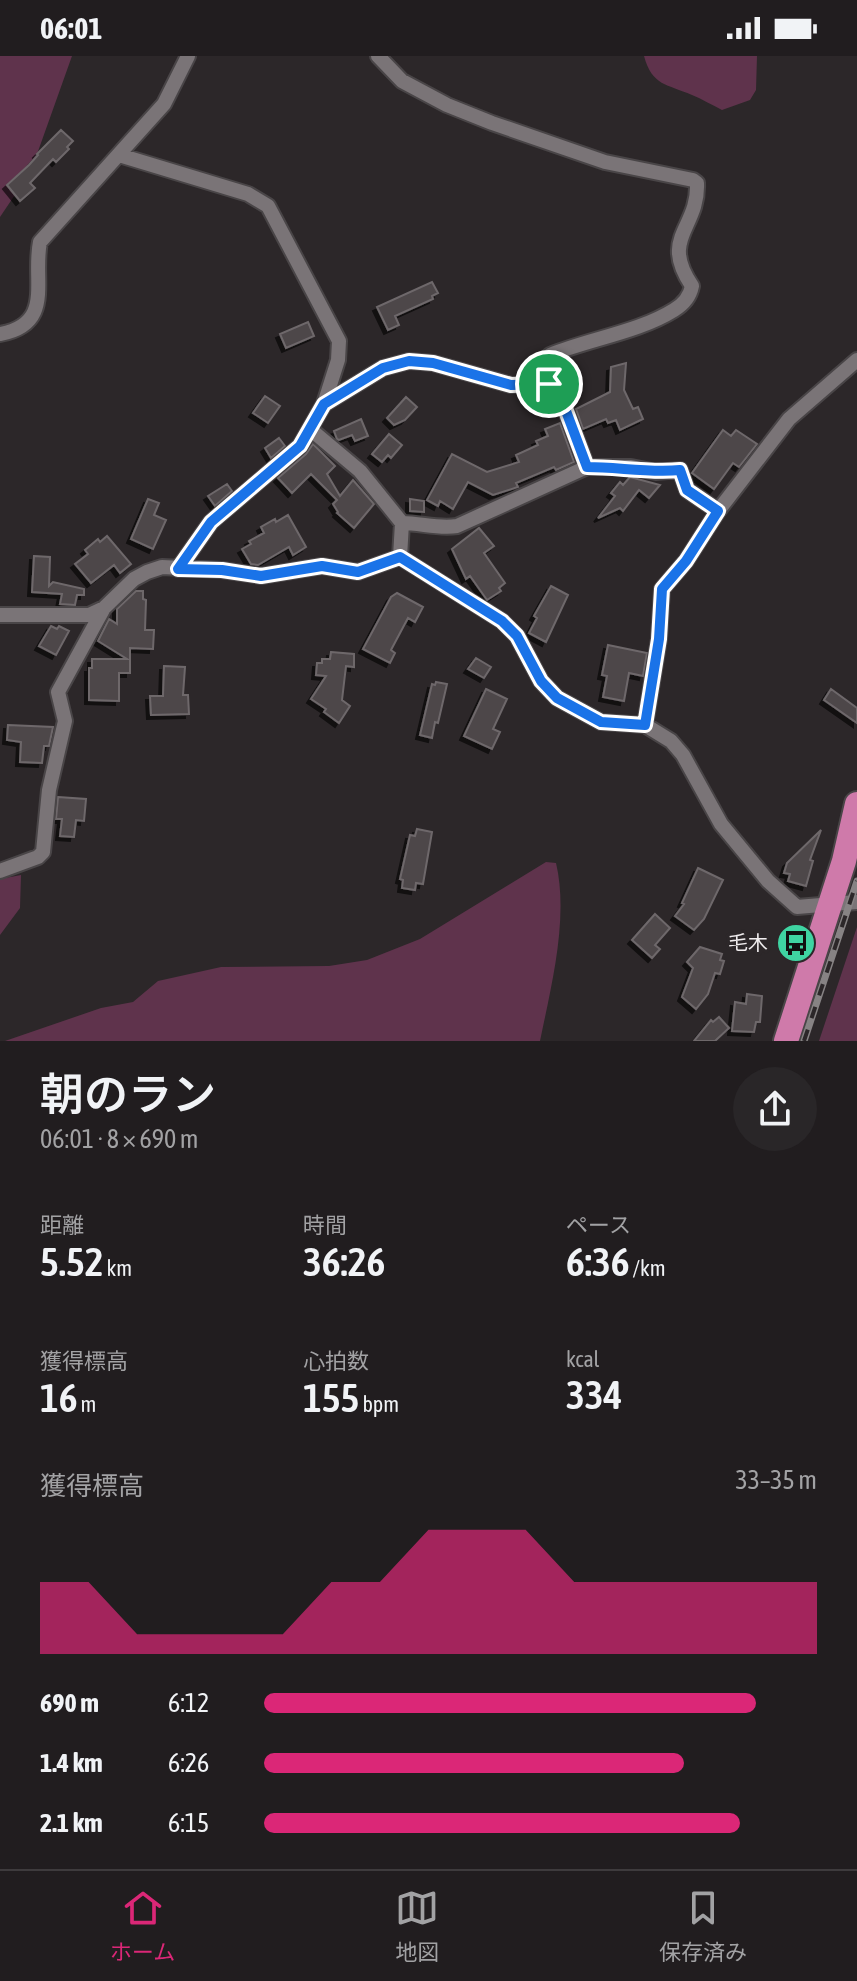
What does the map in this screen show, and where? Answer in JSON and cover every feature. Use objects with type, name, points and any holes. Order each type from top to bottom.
[{"type":"highway","points":[[786,1041],[830,906],[857,804]]},
{"type":"street","points":[[0,334],[14,332],[28,323],[36,309],[40,292],[37,257],[40,242],[164,104],[188,56]]},
{"type":"street","points":[[378,56],[402,81],[447,105],[492,123],[605,162],[697,183],[698,199],[677,251],[680,268],[692,286],[686,300],[674,310],[640,325],[550,355],[547,365],[549,384],[560,395],[587,467]]},
{"type":"street","points":[[119,155],[248,194],[268,206],[339,341],[338,360],[324,404],[300,446],[211,522],[178,569]]},
{"type":"street","points":[[645,725],[659,639],[662,589],[686,561],[718,511],[789,419],[857,360]]},
{"type":"street","points":[[324,404],[383,368],[409,361],[433,363],[511,385],[549,384]]},
{"type":"street","points":[[310,429],[360,471],[402,523],[400,557]]},
{"type":"street","points":[[402,523],[424,523],[442,528],[457,526],[587,467],[631,467],[656,472],[680,470],[687,490],[718,511]]},
{"type":"street","points":[[0,871],[38,857],[43,852],[49,790],[65,721],[58,692],[104,608],[134,579],[162,567],[222,570],[261,576],[322,566],[358,572],[400,557]]},
{"type":"street","points":[[400,557],[502,621],[517,636],[541,681],[557,698],[601,722],[645,725],[671,741],[683,755],[721,824],[768,881],[797,907],[857,902]]},
{"type":"street","points":[[0,615],[76,616],[89,615],[104,608]]},
{"type":"shaded area","points":[[0,56],[72,56],[31,171],[0,217]]},
{"type":"shaded area","points":[[644,56],[757,56],[756,90],[750,100],[722,110],[656,79]]},
{"type":"shaded area","points":[[546,862],[556,863],[561,906],[557,952],[540,1041],[5,1041],[101,1008],[133,1002],[158,981],[221,967],[329,966],[367,960],[420,939]]},
{"type":"shaded area","points":[[21,875],[20,908],[0,935],[0,879]]},
{"type":"shaded area","points":[[857,927],[857,1041],[819,1041]]},
{"type":"building","points":[[61,130],[73,141],[67,147],[69,149],[56,162],[53,159],[30,183],[35,188],[20,201],[7,185]]},
{"type":"building","points":[[432,282],[438,293],[432,296],[433,299],[395,316],[399,325],[388,330],[377,307]]},
{"type":"building","points":[[308,322],[314,336],[286,348],[280,334]]},
{"type":"building","points":[[626,363],[624,390],[633,409],[638,407],[643,419],[620,430],[616,420],[608,423],[606,419],[583,429],[576,409],[610,392],[611,367]]},
{"type":"building","points":[[265,396],[280,406],[268,423],[253,413]]},
{"type":"building","points":[[406,397],[417,407],[405,420],[394,425],[387,418]]},
{"type":"building","points":[[361,419],[368,436],[355,441],[352,435],[337,439],[334,431]]},
{"type":"building","points":[[560,423],[574,462],[556,470],[554,467],[516,483],[518,487],[493,495],[468,482],[453,509],[440,501],[438,506],[427,500],[452,454],[487,472],[519,462],[516,455],[538,445],[536,441],[548,436],[545,429]]},
{"type":"building","points":[[723,430],[731,436],[736,430],[757,444],[739,467],[733,463],[714,489],[692,473]]},
{"type":"building","points":[[389,434],[402,445],[391,458],[388,455],[382,462],[372,454]]},
{"type":"building","points":[[279,438],[285,446],[271,458],[265,448]]},
{"type":"building","points":[[313,444],[335,466],[327,474],[340,496],[353,480],[374,504],[354,528],[337,513],[333,504],[337,500],[311,474],[292,493],[278,478]]},
{"type":"building","points":[[630,477],[660,485],[649,498],[639,490],[623,511],[620,508],[598,518],[615,496],[611,493],[620,482],[623,485]]},
{"type":"building","points":[[227,484],[232,491],[215,506],[208,496]]},
{"type":"building","points":[[148,499],[159,503],[154,515],[166,520],[153,549],[131,539]]},
{"type":"building","points":[[410,499],[424,501],[424,512],[410,511]]},
{"type":"building","points":[[288,515],[306,547],[293,555],[289,547],[258,565],[251,564],[242,549],[264,533],[261,527]]},
{"type":"building","points":[[479,528],[494,546],[484,553],[505,583],[499,588],[501,591],[487,600],[470,576],[466,579],[452,549]]},
{"type":"building","points":[[107,536],[131,564],[120,573],[114,565],[91,583],[75,564],[88,554],[85,550]]},
{"type":"building","points":[[34,556],[50,557],[49,586],[53,582],[84,589],[84,595],[77,595],[75,605],[60,604],[62,594],[32,592]]},
{"type":"building","points":[[551,586],[568,595],[546,642],[529,633],[537,618],[534,616]]},
{"type":"building","points":[[136,591],[143,591],[143,599],[146,600],[145,630],[154,630],[153,649],[130,648],[130,673],[119,673],[119,701],[89,700],[92,659],[127,659],[98,641],[109,619],[117,624],[117,609]]},
{"type":"building","points":[[397,593],[423,607],[415,622],[408,618],[391,650],[395,653],[390,663],[363,649],[391,597]]},
{"type":"building","points":[[51,626],[69,631],[56,655],[39,646]]},
{"type":"building","points":[[608,645],[647,653],[643,676],[629,673],[624,701],[603,697],[607,676],[602,675]]},
{"type":"building","points":[[331,652],[354,654],[354,667],[346,666],[342,700],[350,706],[339,723],[311,699],[326,676],[316,675],[317,663],[330,659]]},
{"type":"building","points":[[476,658],[491,667],[484,678],[468,669]]},
{"type":"building","points":[[164,666],[185,667],[183,695],[188,695],[189,714],[151,715],[150,696],[163,696]]},
{"type":"building","points":[[432,684],[447,684],[432,738],[420,735]]},
{"type":"building","points":[[486,689],[507,699],[493,729],[500,732],[492,749],[464,736]]},
{"type":"building","points":[[831,689],[857,708],[857,723],[824,700]]},
{"type":"building","points":[[8,725],[53,727],[49,746],[44,746],[42,763],[20,762],[21,742],[7,740]]},
{"type":"building","points":[[58,797],[86,799],[84,821],[76,820],[74,837],[60,836],[62,819],[56,819]]},
{"type":"building","points":[[417,829],[432,832],[423,884],[416,883],[415,890],[402,888],[403,880],[400,879],[410,835],[415,836]]},
{"type":"building","points":[[821,830],[810,860],[813,861],[806,886],[788,881],[790,874],[784,873],[787,863]]},
{"type":"building","points":[[698,868],[723,880],[704,919],[694,930],[675,916],[684,904]]},
{"type":"building","points":[[655,914],[670,928],[655,945],[660,949],[652,958],[632,940]]},
{"type":"building","points":[[700,947],[722,954],[720,960],[724,961],[720,974],[715,973],[708,994],[696,1009],[682,997],[693,968],[687,962]]},
{"type":"building","points":[[747,994],[762,996],[760,1022],[756,1022],[754,1032],[732,1031],[735,1002],[746,1004]]},
{"type":"building","points":[[719,1017],[729,1028],[715,1041],[694,1041],[711,1020],[713,1022]]},
{"type":"railway","points":[[804,1041],[857,881]]},
{"type":"place","name":"毛木","points":[[796,943]]},
{"type":"route","points":[[409,361],[433,363],[511,385],[549,384],[560,395],[587,467],[631,467],[656,472],[680,470],[687,490],[718,511],[686,561],[662,589],[659,639],[645,725],[601,722],[557,698],[541,681],[517,636],[502,621],[400,557],[358,572],[322,566],[261,576],[222,570],[178,569],[211,522],[300,446],[324,404],[383,368],[409,361]]}]
